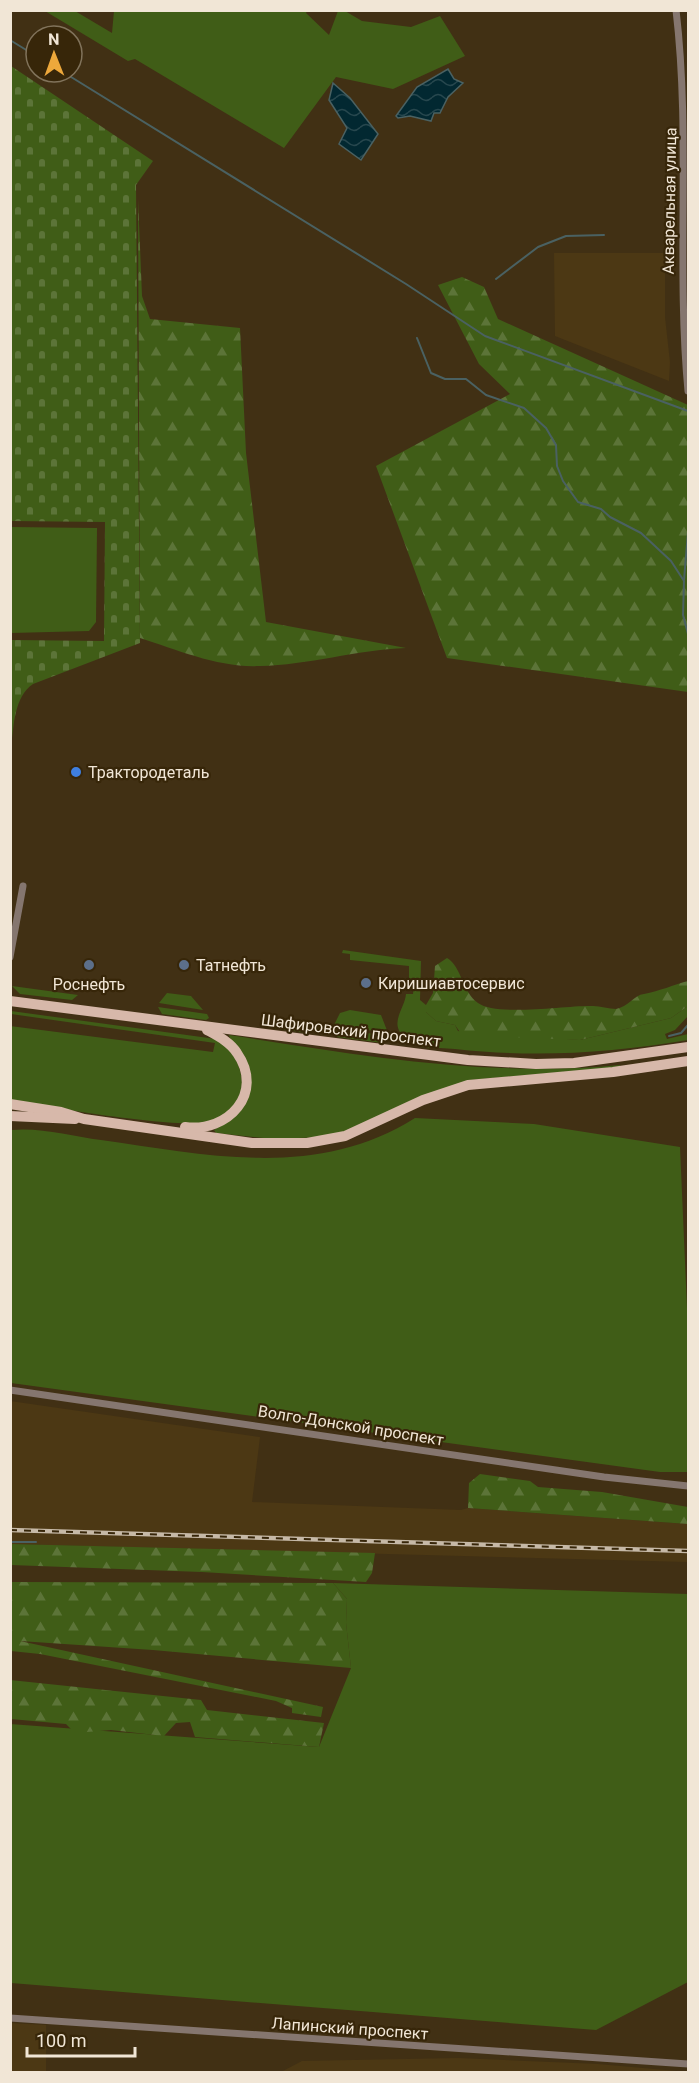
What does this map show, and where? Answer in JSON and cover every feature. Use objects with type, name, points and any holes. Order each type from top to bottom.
[{"type":"main road","name":"Шафировский проспект","points":[[10,1001],[412,1054],[536,1064],[616,1059],[688,1047]]},
{"type":"main road","points":[[161,1130],[178,1126],[203,1128],[218,1124],[232,1114],[242,1100],[246,1080],[241,1059],[230,1044],[202,1027]]},
{"type":"main road","points":[[10,1116],[84,1119],[252,1143],[307,1143],[345,1136],[423,1100],[468,1085],[613,1072],[688,1061]]},
{"type":"main road","points":[[10,1104],[61,1112],[84,1119]]},
{"type":"street","name":"Акварельная улица","points":[[676,10],[684,143],[682,319],[688,391]]},
{"type":"street","points":[[10,957],[23,886]]},
{"type":"street","name":"Волго-Донской проспект","points":[[10,1390],[604,1477],[688,1486]]},
{"type":"street","name":"Лапинский проспект","points":[[10,2018],[688,2064]]},
{"type":"shaded area","points":[[554,253],[665,253],[665,317],[670,362],[669,381],[555,336]]},
{"type":"shaded area","points":[[10,1401],[260,1437],[252,1502],[461,1510],[468,1508],[688,1524],[688,1562],[11,1544]]},
{"type":"shaded area","points":[[10,2023],[46,2025],[46,2072],[11,2072]]},
{"type":"shaded area","points":[[458,2058],[598,2064],[688,2072],[281,2072],[302,2061]]},
{"type":"green space","points":[[45,11],[75,11],[112,33],[114,11],[307,11],[306,13],[329,35],[338,11],[345,11],[362,21],[411,27],[440,16],[465,56],[393,89],[336,77],[284,148],[135,59],[128,61],[84,34],[84,24],[67,24]]},
{"type":"green space","points":[[11,66],[24,75],[24,84],[38,84],[153,161],[136,185],[140,643],[33,684],[18,704],[11,747],[11,640],[104,641],[105,522],[11,521]]},
{"type":"green space","points":[[138,199],[142,296],[150,319],[240,328],[246,453],[266,622],[406,648],[296,663],[245,666],[199,657],[140,638]]},
{"type":"green space","points":[[462,277],[484,287],[498,319],[688,405],[688,692],[447,658],[376,466],[510,394],[479,364],[438,285]]},
{"type":"green space","points":[[11,527],[97,528],[96,622],[89,631],[11,633]]},
{"type":"green space","points":[[343,950],[421,961],[420,1000],[426,1005],[426,1012],[436,1021],[455,1025],[458,1031],[580,1040],[671,1018],[688,1006],[688,1016],[675,1030],[665,1034],[667,1039],[688,1034],[688,1040],[601,1051],[543,1054],[484,1052],[418,1045],[405,1038],[397,1023],[406,994],[413,994],[414,981],[409,981],[409,966],[350,960],[350,954],[342,953]]},
{"type":"green space","points":[[447,958],[456,967],[473,998],[487,1007],[516,1010],[593,1006],[616,1009],[637,996],[688,981],[688,1006],[671,1018],[580,1040],[462,1035],[455,1025],[436,1021],[426,1012],[426,1005],[433,993],[435,966]]},
{"type":"green space","points":[[12,986],[78,995],[72,1000],[20,994]]},
{"type":"green space","points":[[167,993],[191,996],[203,1010],[159,1003]]},
{"type":"green space","points":[[158,1007],[207,1014],[209,1018],[206,1020],[162,1014]]},
{"type":"green space","points":[[350,1010],[381,1015],[388,1033],[334,1025],[340,1013]]},
{"type":"green space","points":[[11,1011],[216,1039],[230,1050],[238,1064],[242,1081],[240,1095],[234,1107],[225,1116],[205,1123],[152,1121],[11,1101],[10,1026],[213,1052],[215,1043],[11,1014]]},
{"type":"green space","points":[[266,1021],[322,1027],[308,1033],[272,1028]]},
{"type":"green space","points":[[332,1028],[389,1036],[383,1043],[337,1037]]},
{"type":"green space","points":[[229,1035],[424,1062],[522,1069],[620,1065],[620,1067],[470,1080],[356,1128],[325,1137],[273,1139],[216,1133],[214,1130],[236,1115],[248,1094]]},
{"type":"green space","points":[[415,1118],[534,1124],[680,1147],[688,1331],[688,1472],[660,1472],[11,1383],[11,1130],[45,1131],[181,1152],[261,1158],[301,1156],[340,1150],[378,1137]]},
{"type":"green space","points":[[480,1474],[530,1481],[538,1487],[602,1492],[688,1507],[688,1524],[468,1508],[469,1483]]},
{"type":"green space","points":[[11,1544],[375,1553],[372,1573],[366,1582],[202,1572],[11,1565]]},
{"type":"green space","points":[[11,1582],[333,1583],[347,1599],[346,1623],[351,1668],[153,1650],[20,1641],[323,1707],[321,1717],[292,1713],[292,1708],[276,1701],[40,1654],[11,1651]]},
{"type":"green space","points":[[333,1583],[688,1594],[688,1982],[596,2030],[11,1983],[10,1724],[319,1747],[351,1668],[346,1623],[347,1599]]},
{"type":"green space","points":[[10,1680],[201,1700],[207,1710],[324,1723],[319,1747],[195,1737],[190,1722],[176,1723],[164,1736],[111,1730],[75,1733],[66,1724],[11,1719]]},
{"type":"water","points":[[448,69],[454,79],[463,83],[448,97],[440,113],[434,113],[431,121],[410,116],[398,118],[396,116],[417,87]]},
{"type":"water","points":[[333,83],[350,98],[378,134],[361,160],[339,144],[347,128],[329,100]]},
{"type":"waterway","points":[[10,40],[24,49]]},
{"type":"waterway","points":[[82,84],[406,284],[485,336],[688,411]]},
{"type":"waterway","points":[[496,279],[538,247],[566,236],[604,235]]},
{"type":"waterway","points":[[417,338],[431,373],[445,379],[466,379],[486,395],[524,408],[546,428],[556,445],[557,466],[563,481],[578,502],[601,509],[610,517],[641,533],[671,561],[684,581],[683,615],[688,634]]},
{"type":"waterway","points":[[684,580],[688,532]]},
{"type":"waterway","points":[[669,1036],[681,1033],[688,1025]]},
{"type":"waterway","points":[[10,1542],[36,1542]]},
{"type":"railway","points":[[10,1530],[688,1551]]},
{"type":"place","name":"Трактородеталь","points":[[76,772]]},
{"type":"place","name":"Роснефть","points":[[89,965]]},
{"type":"place","name":"Татнефть","points":[[184,965]]},
{"type":"place","name":"Киришиавтосервис","points":[[366,983]]}]
